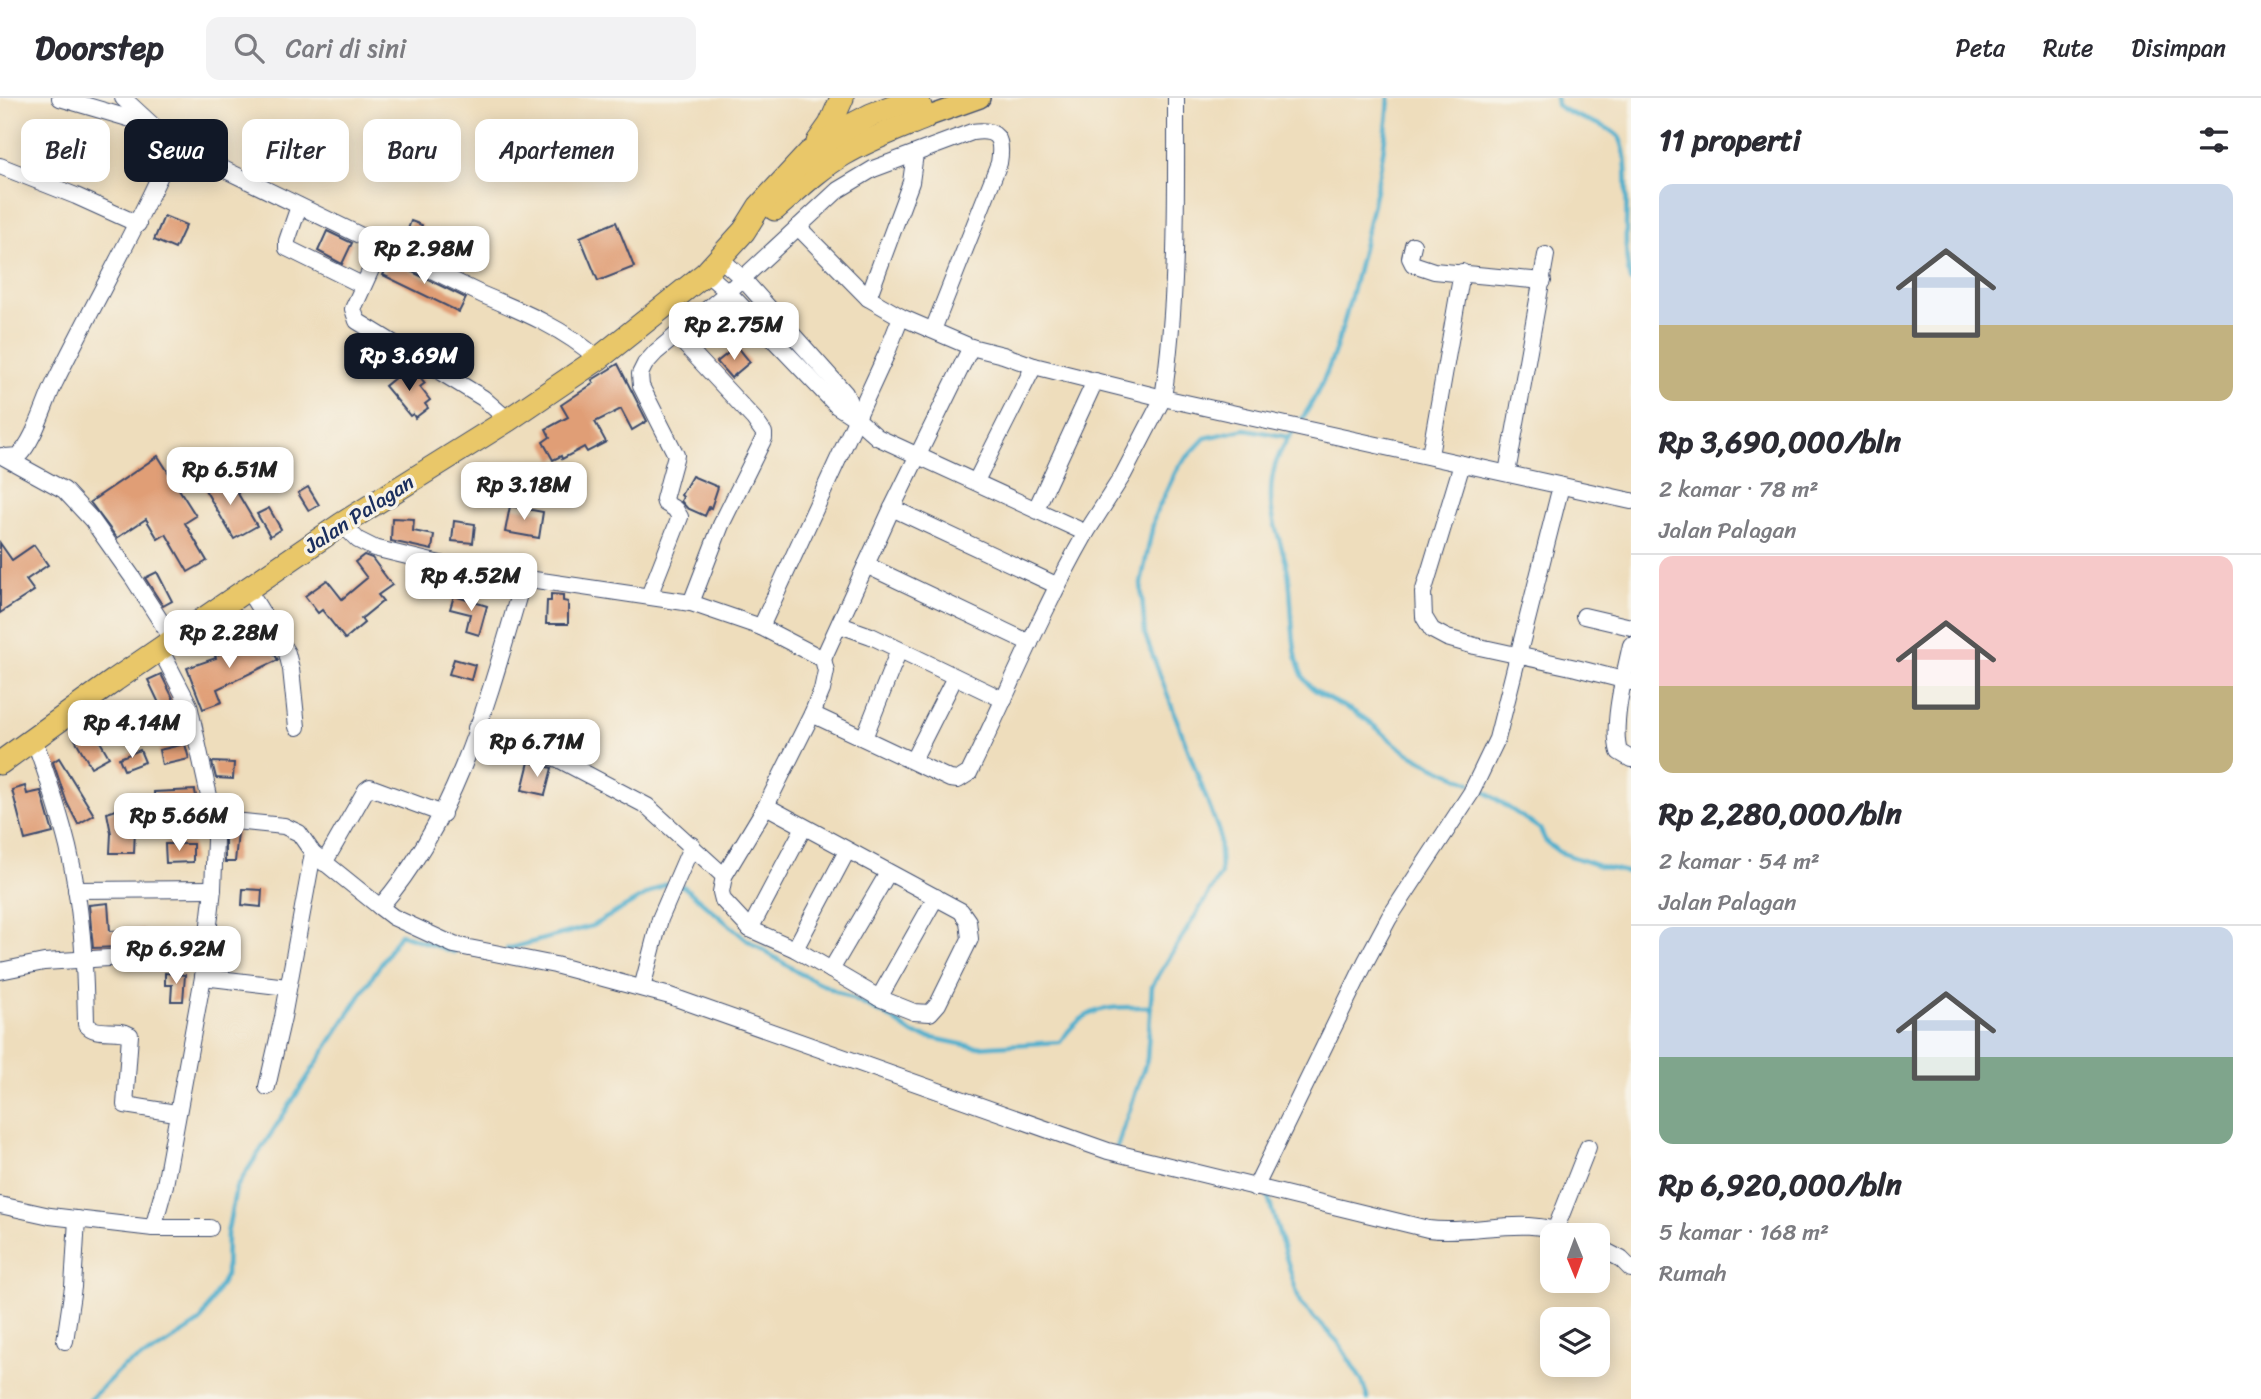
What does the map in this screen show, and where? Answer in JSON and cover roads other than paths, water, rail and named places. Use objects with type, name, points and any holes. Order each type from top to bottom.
[{"type":"highway","points":[[810,153],[830,125],[842,98]]},
{"type":"highway","name":"Jalan Palagan","points":[[0,763],[115,680],[342,524],[598,359],[713,265],[744,231],[759,207],[810,153],[844,130],[909,107]]},
{"type":"highway","name":"Jalan Palagan","points":[[744,231],[843,154],[875,138],[909,107]]},
{"type":"main road","name":"Jalan Palagan","points":[[909,107],[980,98]]},
{"type":"street","points":[[60,98],[131,119]]},
{"type":"street","points":[[123,98],[143,119]]},
{"type":"street","points":[[812,714],[950,779],[964,778],[968,773],[1056,585],[1122,475],[1163,398],[1176,252],[1176,98]]},
{"type":"street","points":[[649,596],[680,517],[664,499],[676,455],[641,386],[640,374],[645,364],[743,279],[838,190],[873,169],[972,132],[985,130],[994,134],[1000,142],[999,163],[933,330]]},
{"type":"street","points":[[868,298],[911,182],[915,154]]},
{"type":"street","points":[[0,166],[138,224]]},
{"type":"street","points":[[228,172],[483,295],[529,314],[569,336],[598,359]]},
{"type":"street","points":[[2,456],[18,456],[27,443],[157,182]]},
{"type":"street","points":[[299,206],[287,248],[362,285]]},
{"type":"street","points":[[798,227],[868,298],[901,317],[971,347],[1034,366],[1163,398],[1631,501]]},
{"type":"street","points":[[382,245],[353,309],[357,321],[447,374],[508,419]]},
{"type":"street","points":[[1413,245],[1410,258],[1413,264],[1434,271],[1542,281]]},
{"type":"street","points":[[1507,473],[1546,255]]},
{"type":"street","points":[[713,265],[728,292],[836,406],[857,419],[877,437],[1086,533]]},
{"type":"street","points":[[713,265],[743,279],[845,393],[857,419]]},
{"type":"street","points":[[1430,455],[1462,272]]},
{"type":"street","points":[[761,627],[901,317]]},
{"type":"street","points":[[676,335],[758,425],[764,438],[721,525],[691,604]]},
{"type":"street","points":[[766,806],[961,911],[970,930],[970,939],[938,1004],[930,1013],[923,1014],[879,998],[795,949],[750,929],[723,900],[721,892],[724,876],[766,806],[812,714],[826,671],[823,659],[892,508],[971,347]]},
{"type":"street","points":[[976,481],[1034,366]]},
{"type":"street","points":[[1037,509],[1095,381]]},
{"type":"street","points":[[2,456],[64,490],[92,520],[133,578],[167,646],[189,705],[214,819],[213,889],[203,977],[176,1113],[165,1185],[153,1228]]},
{"type":"street","points":[[1462,464],[1423,593],[1424,617],[1432,629],[1447,638],[1627,681]]},
{"type":"street","points":[[1258,1183],[1366,961],[1390,918],[1471,793],[1497,739],[1561,486]]},
{"type":"street","points":[[892,508],[1056,585]]},
{"type":"street","points":[[342,524],[358,540],[374,548],[461,569],[691,604],[761,627],[823,659]]},
{"type":"street","points":[[866,565],[1030,643]]},
{"type":"street","points":[[380,907],[412,866],[443,814],[487,701],[524,578]]},
{"type":"street","points":[[248,590],[287,653],[292,669],[297,727]]},
{"type":"street","points":[[1584,616],[1631,626]]},
{"type":"street","points":[[840,625],[871,636],[1004,700]]},
{"type":"street","points":[[1631,645],[1615,740],[1619,752],[1631,759]]},
{"type":"street","points":[[864,738],[899,650]]},
{"type":"street","points":[[913,760],[955,677]]},
{"type":"street","points":[[476,728],[558,759],[647,806],[724,876]]},
{"type":"street","points":[[34,739],[53,792],[76,890],[85,960],[88,1027],[130,1035],[125,1104],[176,1113]]},
{"type":"street","points":[[267,1087],[287,988],[319,858],[370,787],[443,814]]},
{"type":"street","points":[[214,819],[284,826],[299,833],[319,858],[393,917],[454,945],[555,965],[642,988],[780,1034],[1108,1151],[1258,1183],[1428,1229],[1451,1232],[1528,1224],[1540,1226]]},
{"type":"street","points":[[750,929],[804,827]]},
{"type":"street","points":[[642,988],[660,919],[692,845]]},
{"type":"street","points":[[795,949],[847,850]]},
{"type":"street","points":[[831,970],[888,873]]},
{"type":"street","points":[[76,890],[213,889]]},
{"type":"street","points":[[879,998],[936,897]]},
{"type":"street","points":[[0,971],[44,962],[141,956]]},
{"type":"street","points":[[203,977],[287,988]]},
{"type":"street","points":[[1558,1223],[1588,1147]]},
{"type":"street","points":[[0,1205],[50,1216],[153,1228],[210,1228]]},
{"type":"street","points":[[65,1340],[73,1287],[77,1219]]},
{"type":"street","points":[[1610,1253],[1631,1269]]},
{"type":"waterway","points":[[1299,423],[1322,384],[1345,318],[1379,175],[1389,98]]},
{"type":"waterway","points":[[1556,98],[1557,105],[1564,110],[1613,132],[1623,146],[1626,173],[1626,253],[1631,282]]},
{"type":"waterway","points":[[1117,1147],[1147,1059],[1152,986],[1221,874],[1219,832],[1145,635],[1141,583],[1155,515],[1178,467],[1205,438],[1245,429],[1288,437]]},
{"type":"waterway","points":[[1294,430],[1276,462],[1271,499],[1273,517],[1288,572],[1295,649],[1303,676],[1315,691],[1373,724],[1398,746],[1470,783]]},
{"type":"waterway","points":[[1478,787],[1540,829],[1546,842],[1559,852],[1599,866],[1631,873]]},
{"type":"waterway","points":[[507,949],[592,926],[665,884],[670,885]]},
{"type":"waterway","points":[[678,886],[683,886],[747,940],[799,973],[887,1016],[913,1034],[975,1047],[1060,1042],[1089,1014],[1111,1008],[1151,1007]]},
{"type":"waterway","points":[[90,1399],[123,1367],[159,1349],[200,1322],[226,1275],[227,1234],[236,1188],[400,934],[454,952]]},
{"type":"waterway","points":[[1267,1194],[1300,1303],[1338,1342],[1362,1381],[1368,1399]]}]
